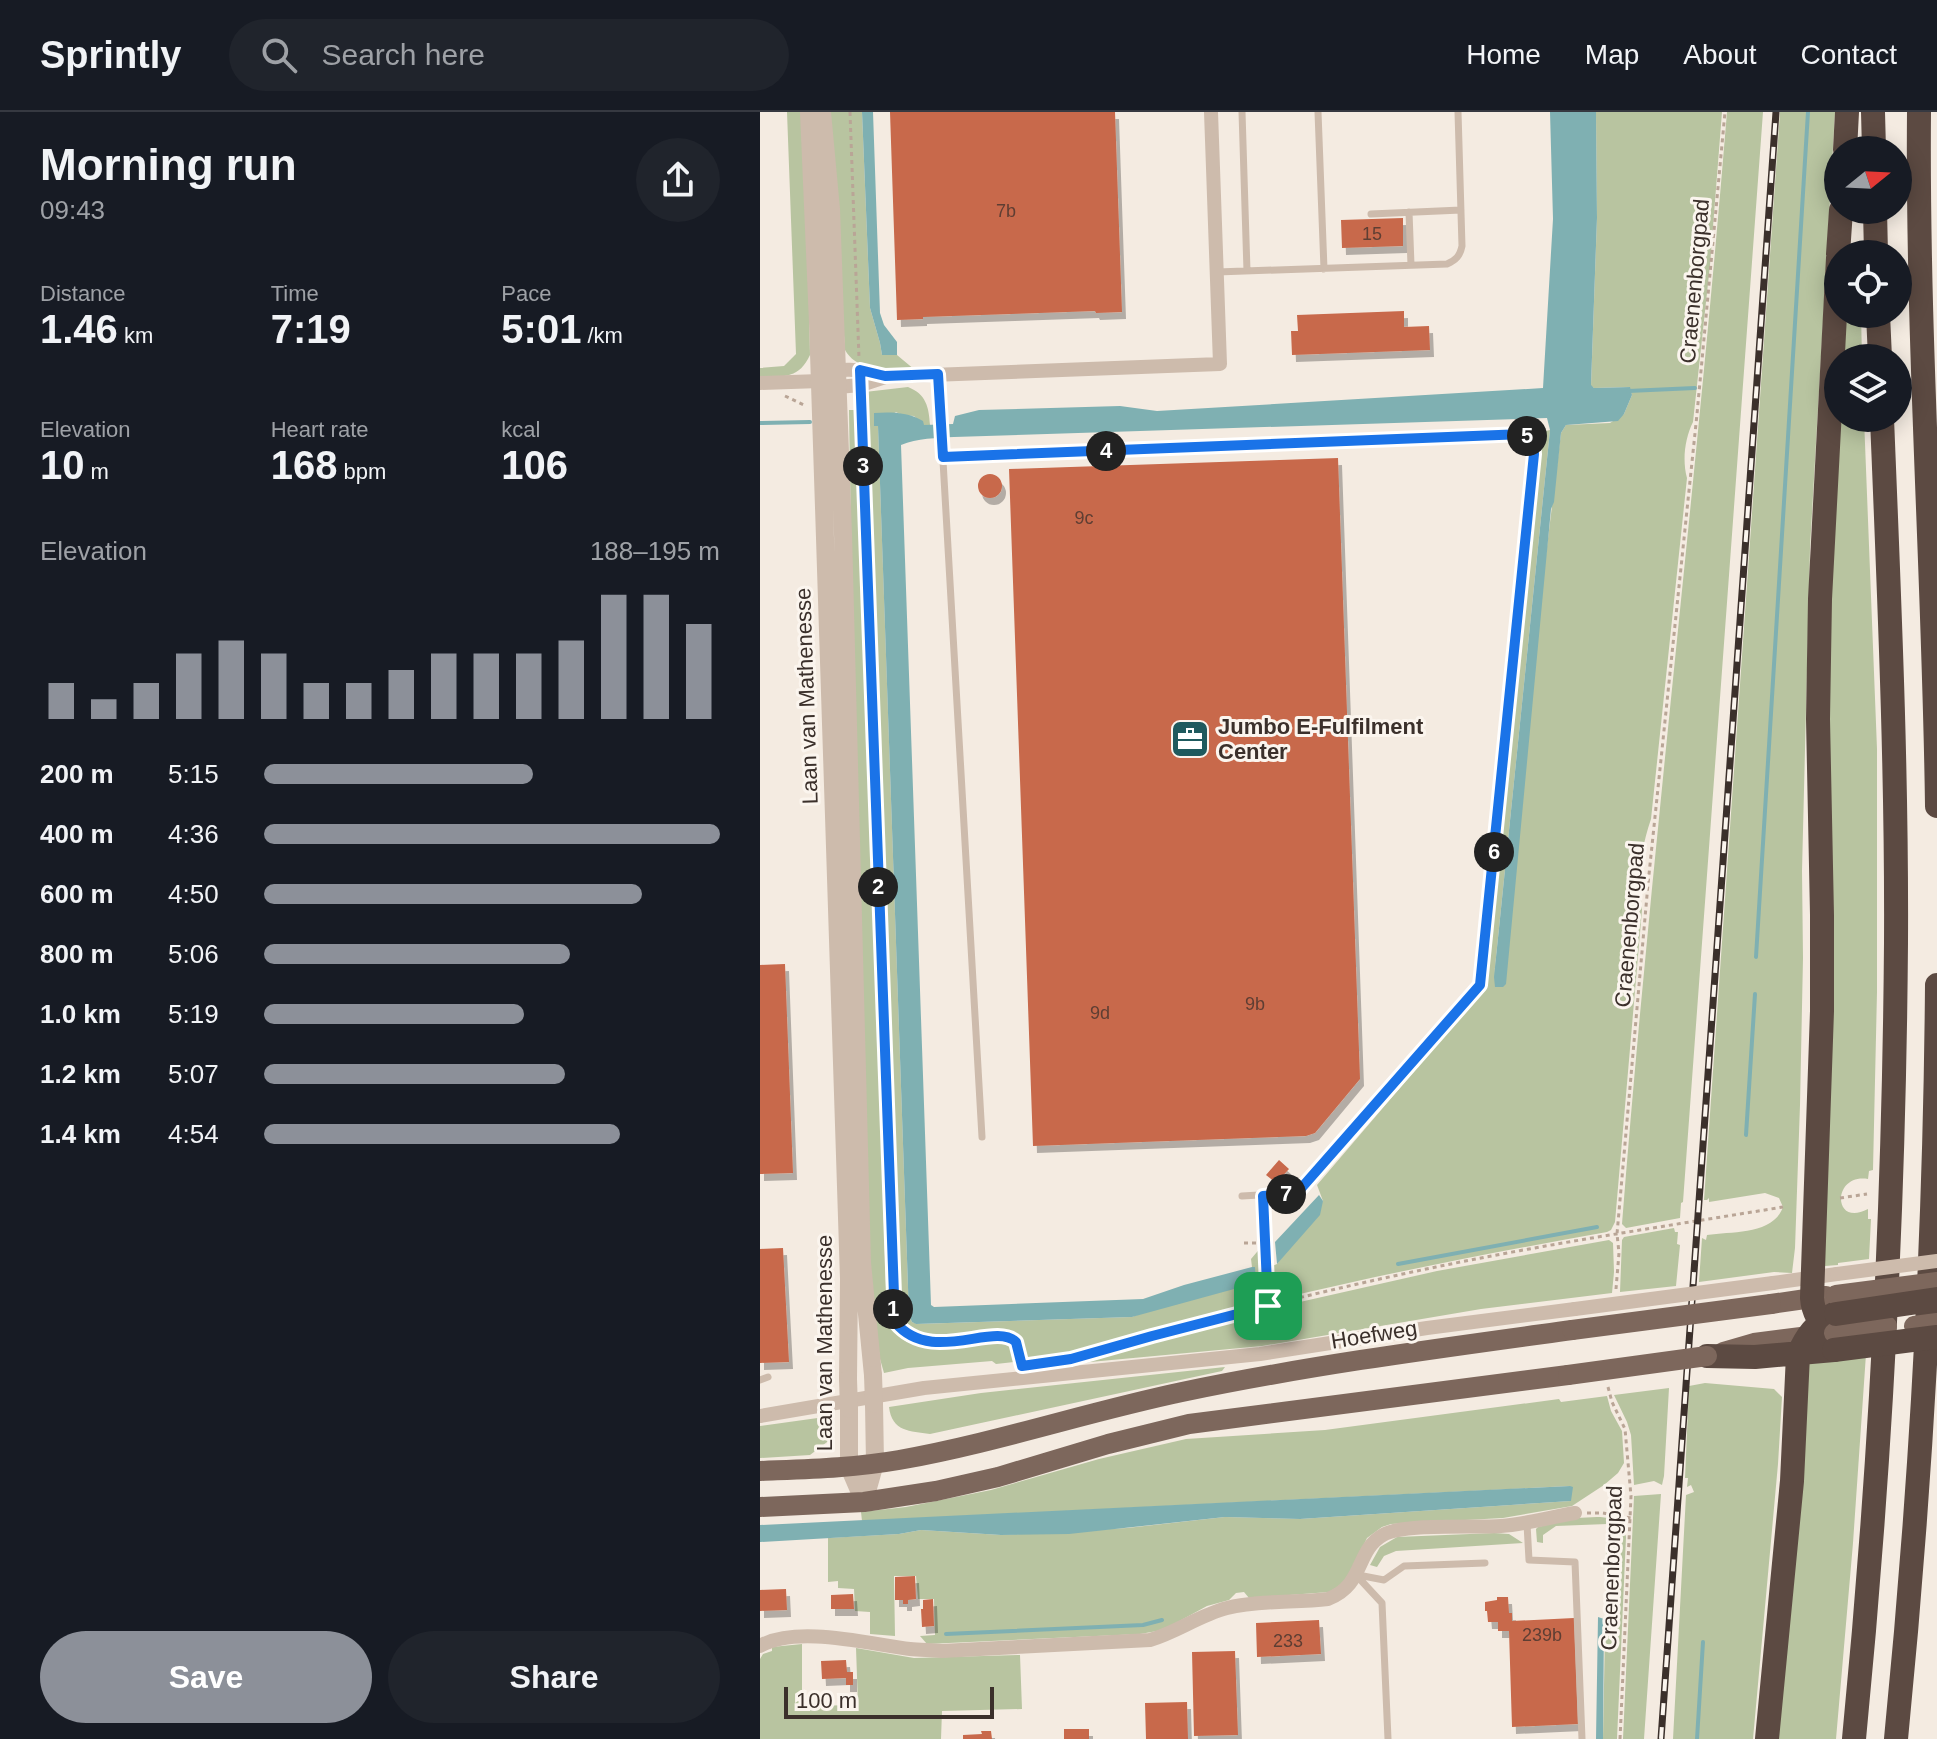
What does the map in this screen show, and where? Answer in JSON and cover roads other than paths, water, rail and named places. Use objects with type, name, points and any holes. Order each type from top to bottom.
[{"type":"highway","points":[[1846,136],[1847,112]]},
{"type":"highway","points":[[1873,112],[1874,136]]},
{"type":"highway","points":[[1919,112],[1921,307],[1933,605],[1937,806]]},
{"type":"highway","points":[[1767,1739],[1792,1481],[1797,1391],[1824,1317],[1819,644],[1834,328]]},
{"type":"highway","points":[[1854,1739],[1881,1393],[1894,1063],[1895,760],[1883,432]]},
{"type":"highway","points":[[1896,1739],[1925,1374],[1937,985]]},
{"type":"highway","points":[[1707,1356],[1767,1356],[1824,1317],[1937,1299]]},
{"type":"highway","points":[[1824,1317],[1937,1337]]},
{"type":"highway","points":[[1767,1356],[1797,1391]]},
{"type":"main road","name":"Hoefweg","points":[[1824,1317],[1906,1286],[1937,1282]]},
{"type":"main road","name":"Hoefweg","points":[[760,1471],[849,1467],[900,1460],[1183,1392],[1373,1357],[1572,1330],[1772,1293],[1824,1317],[1887,1326],[1937,1323]]},
{"type":"main road","points":[[760,1507],[864,1502],[936,1491],[998,1477],[1180,1425],[1707,1356]]},
{"type":"street","name":"Laan van Mathenesse","points":[[809,112],[843,534],[862,1263],[874,1404],[875,1463],[864,1502]]},
{"type":"street","name":"Laan van Mathenesse","points":[[822,112],[831,209],[831,380],[849,1279],[849,1467],[864,1502]]},
{"type":"street","points":[[760,383],[1220,364],[1211,112]]},
{"type":"street","name":"Hoefweg","points":[[1824,1317],[1907,1265],[1937,1261]]},
{"type":"street","name":"Hoefweg","points":[[760,1416],[924,1388],[1276,1352],[1575,1309],[1772,1293]]},
{"type":"street","points":[[760,1646],[778,1639],[807,1637],[942,1651],[1150,1640],[1170,1634],[1207,1614],[1228,1608],[1328,1599],[1341,1594],[1350,1586],[1375,1541],[1392,1531],[1504,1526],[1575,1513]]},
{"type":"lane","points":[[1242,112],[1247,271]]},
{"type":"lane","points":[[1318,112],[1324,269]]},
{"type":"lane","points":[[1217,272],[1447,264],[1457,258],[1462,246],[1458,112]]},
{"type":"lane","points":[[1371,214],[1461,210]]},
{"type":"lane","points":[[1409,212],[1411,265]]},
{"type":"lane","points":[[938,374],[982,1137]]},
{"type":"lane","points":[[943,457],[1524,434],[1533,441],[1480,985],[1297,1193],[1242,1196]]},
{"type":"lane","points":[[1527,1521],[1529,1560],[1575,1562],[1582,1739]]},
{"type":"lane","points":[[1356,1575],[1384,1580],[1404,1566],[1485,1563]]},
{"type":"lane","points":[[1356,1575],[1382,1603],[1388,1739]]},
{"type":"water","points":[[862,112],[873,112],[880,313],[884,325],[897,342],[897,355],[882,355],[870,308]]},
{"type":"water","points":[[1550,112],[1596,112],[1597,218],[1591,385],[1594,388],[1630,387],[1632,395],[1618,421],[1566,425],[1561,433],[1551,509],[1506,984],[1503,987],[1495,987],[1494,977],[1550,430],[1547,418],[954,437],[901,445],[931,1305],[1143,1299],[1252,1267],[1255,1267],[1256,1283],[1132,1317],[912,1322],[909,1316],[878,426],[874,426],[874,413],[905,414],[923,421],[924,425],[953,424],[955,416],[979,410],[1120,406],[1157,411],[1543,388],[1553,219]]},
{"type":"water","points":[[1319,1195],[1323,1201],[1320,1215],[1277,1264],[1275,1242]]},
{"type":"water","points":[[1573,1487],[1571,1501],[1300,1519],[1225,1517],[1069,1534],[1001,1535],[921,1530],[760,1542],[760,1525]]},
{"type":"water","points":[[1598,1617],[1604,1619],[1603,1739],[1596,1739]]},
{"type":"waterway","points":[[1756,957],[1808,112]]},
{"type":"waterway","points":[[1628,391],[1695,388]]},
{"type":"waterway","points":[[760,423],[810,422]]},
{"type":"waterway","points":[[1746,1135],[1755,994]]},
{"type":"waterway","points":[[1398,1264],[1597,1227]]},
{"type":"waterway","points":[[946,1634],[1143,1625],[1162,1620]]},
{"type":"waterway","points":[[1697,1739],[1703,1642]]},
{"type":"railway","points":[[1661,1739],[1776,112]]},
{"type":"place","name":"Jumbo E-Fulfilment Center","points":[[1190,739]]}]
